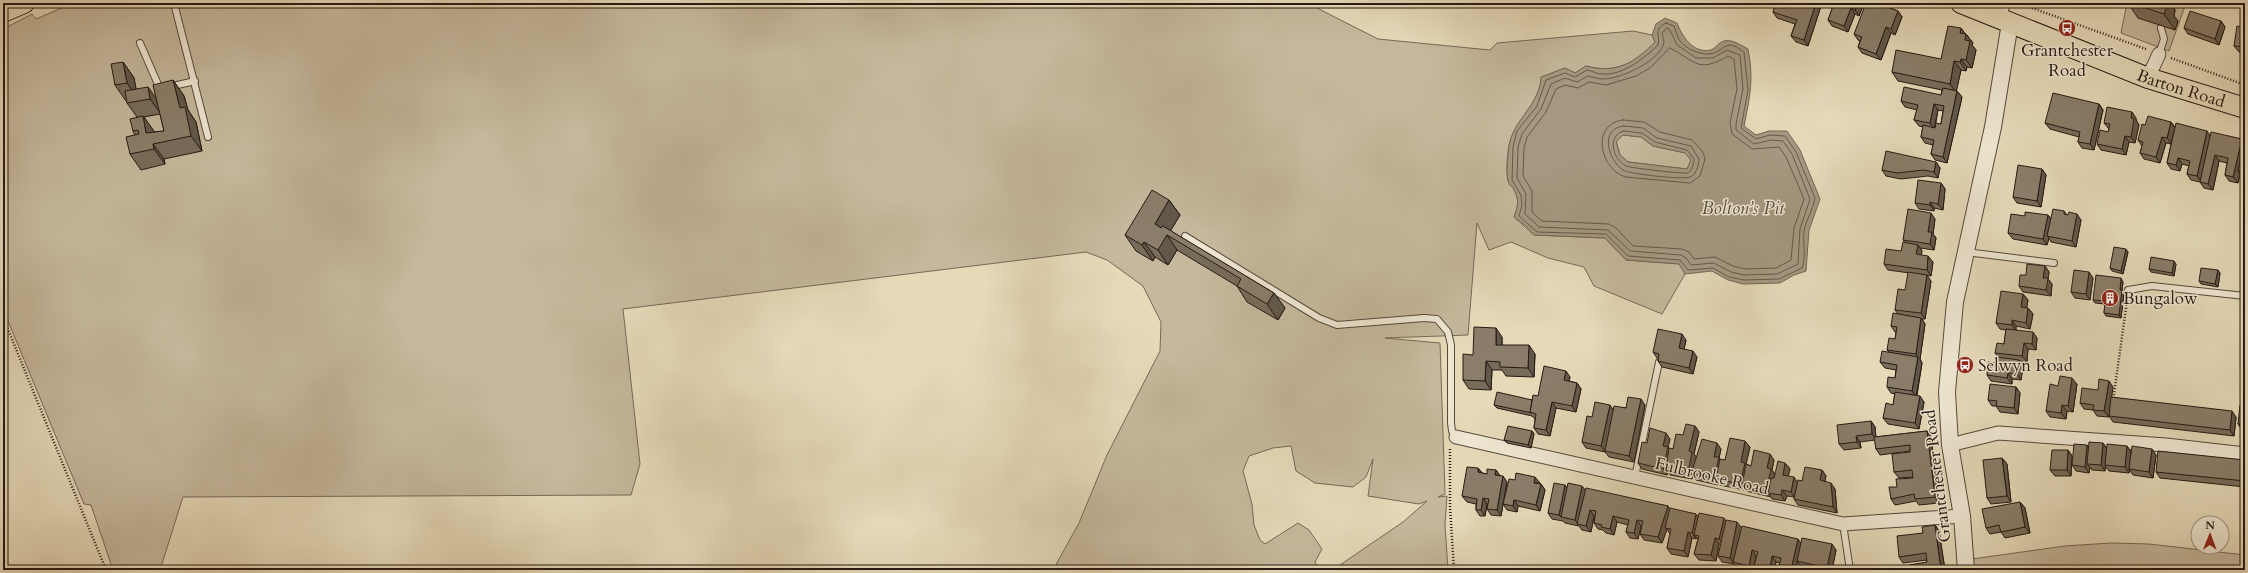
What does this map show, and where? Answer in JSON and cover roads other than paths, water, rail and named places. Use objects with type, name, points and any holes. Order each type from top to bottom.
[{"type":"main road","points":[[3,12],[24,3]]},
{"type":"main road","name":"Barton Road","points":[[1961,3],[2004,15],[2148,78],[2245,108]]},
{"type":"street","name":"Grantchester Road","points":[[1966,570],[1962,516],[1950,445],[1947,392],[1955,302],[1993,127],[2004,15]]},
{"type":"street","points":[[2148,78],[2159,54]]},
{"type":"street","points":[[1950,445],[1998,433],[2166,445],[2245,454]]},
{"type":"street","name":"Fulbrooke Road","points":[[1456,437],[1843,524],[1962,516]]},
{"type":"lane","points":[[174,3],[208,137]]},
{"type":"lane","points":[[2159,54],[2164,39],[2161,28]]},
{"type":"lane","points":[[140,44],[160,89],[195,81]]},
{"type":"lane","points":[[1185,236],[1319,318],[1337,325],[1437,318],[1448,332],[1451,345],[1451,423],[1452,431],[1456,437]]},
{"type":"lane","points":[[1966,252],[2054,263]]},
{"type":"lane","points":[[2128,290],[2152,286],[2245,296]]},
{"type":"lane","points":[[1635,477],[1659,362]]},
{"type":"lane","points":[[1843,524],[1850,570]]},
{"type":"water","name":"Bolton’s Pit","points":[[1665,18],[1677,23],[1689,43],[1694,47],[1705,51],[1711,50],[1722,42],[1727,41],[1736,43],[1748,49],[1751,78],[1744,126],[1756,135],[1769,131],[1787,131],[1800,150],[1820,199],[1809,230],[1806,271],[1794,275],[1780,283],[1743,284],[1728,280],[1712,271],[1685,274],[1679,264],[1626,260],[1605,238],[1534,235],[1526,226],[1514,217],[1517,199],[1507,176],[1509,146],[1511,137],[1536,96],[1540,87],[1541,77],[1565,68],[1575,73],[1586,66],[1607,69],[1624,65],[1640,56],[1655,42],[1652,35],[1656,24]],"holes":[[[1623,135],[1641,137],[1653,146],[1685,153],[1691,160],[1687,169],[1628,162],[1620,155],[1616,142]]]},
{"type":"place","name":"Grantchester Road","points":[[2067,28]]},
{"type":"place","name":"Bungalow","points":[[2110,298]]},
{"type":"place","name":"Selwyn Road","points":[[1965,365]]}]
